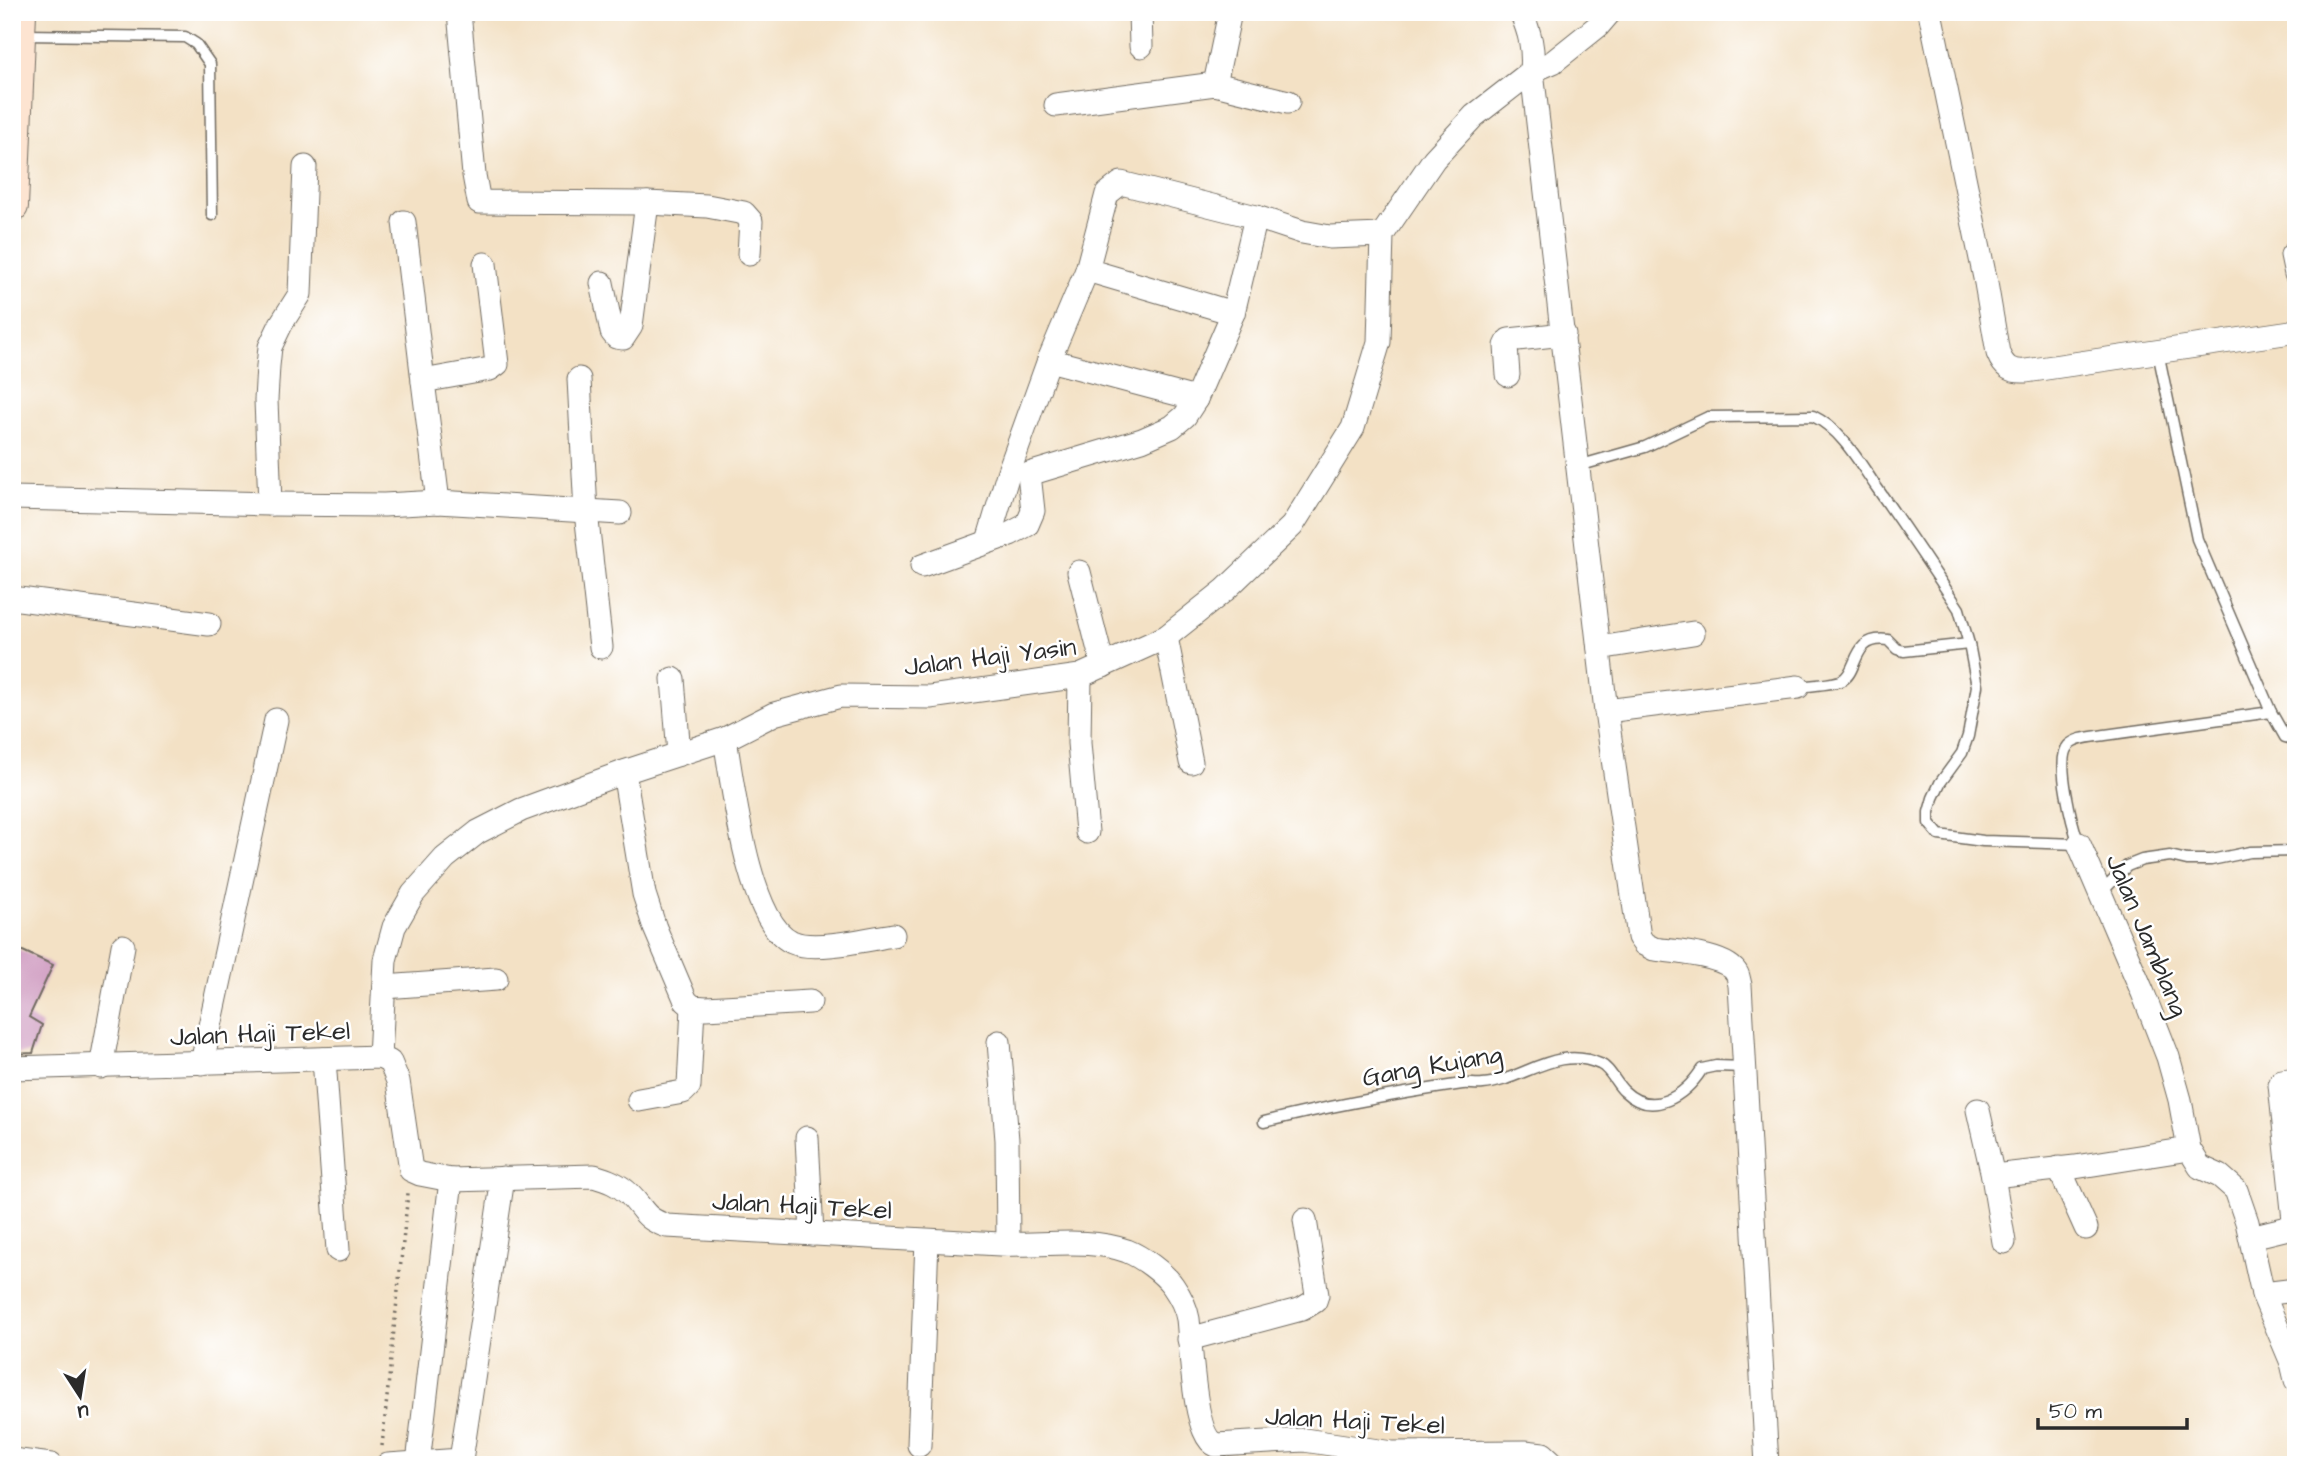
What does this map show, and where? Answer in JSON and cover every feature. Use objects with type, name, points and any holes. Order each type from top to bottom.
[{"type":"main road","points":[[12,206],[20,24]]},
{"type":"street","points":[[459,12],[474,175],[480,202],[648,203],[707,206],[744,212],[751,220],[749,254]]},
{"type":"street","points":[[1140,12],[1141,46]]},
{"type":"street","points":[[1215,84],[1230,12]]},
{"type":"street","points":[[1521,12],[1534,51],[1532,71],[1606,711],[1639,937],[1644,944],[1654,948],[1718,960],[1737,973],[1740,985],[1768,1465]]},
{"type":"street","points":[[988,541],[1019,474],[1049,360],[1087,270],[1107,194],[1111,188],[1121,183],[1256,217],[1302,232],[1330,237],[1382,235],[1434,159],[1474,116],[1532,71],[1553,62],[1598,26],[1610,12]]},
{"type":"street","points":[[1930,12],[2002,364],[2013,372],[2026,371],[2296,330]]},
{"type":"street","points":[[1056,105],[1215,84],[1288,102]]},
{"type":"street","points":[[270,505],[266,400],[268,366],[270,347],[300,294],[305,167]]},
{"type":"street","points":[[601,283],[612,332],[616,337],[623,338],[631,326],[648,203]]},
{"type":"street","points":[[1019,474],[1142,440],[1172,427],[1185,416],[1196,399],[1233,313],[1256,217]]},
{"type":"street","points":[[404,222],[438,502]]},
{"type":"street","name":"Jalan Haji Yasin","points":[[380,1057],[385,960],[394,927],[413,894],[445,858],[478,832],[521,810],[725,739],[774,714],[841,696],[930,697],[1080,677],[1166,637],[1225,590],[1292,526],[1353,428],[1379,342],[1382,235]]},
{"type":"street","points":[[423,381],[490,369],[497,364],[485,264]]},
{"type":"street","points":[[1087,270],[1233,313]]},
{"type":"street","points":[[1508,375],[1506,346],[1509,340],[1564,334]]},
{"type":"street","points":[[1049,360],[1196,399]]},
{"type":"street","points":[[579,379],[586,512],[601,647]]},
{"type":"street","points":[[922,566],[1010,534],[1027,525],[1033,511],[1019,474]]},
{"type":"street","points":[[12,498],[270,505],[438,502],[620,513]]},
{"type":"street","points":[[1079,572],[1103,666]]},
{"type":"street","points":[[12,598],[209,624]]},
{"type":"street","points":[[1599,648],[1693,633]]},
{"type":"street","points":[[1166,637],[1191,762]]},
{"type":"street","points":[[1080,677],[1079,743],[1087,832]]},
{"type":"street","points":[[673,679],[679,754]]},
{"type":"street","points":[[1606,711],[1798,687]]},
{"type":"street","points":[[202,1063],[276,720]]},
{"type":"street","points":[[725,739],[741,831],[754,885],[767,916],[778,933],[794,943],[816,945],[893,935]]},
{"type":"street","points":[[624,772],[643,894],[683,995],[694,1007],[689,1086],[683,1092],[639,1100]]},
{"type":"street","name":"Jalan Jamblang","points":[[2079,844],[2144,993],[2168,1057],[2180,1100],[2189,1149]]},
{"type":"street","points":[[101,1067],[123,946]]},
{"type":"street","points":[[384,987],[496,979]]},
{"type":"street","points":[[694,1007],[810,1002]]},
{"type":"street","points":[[999,1042],[1007,1140],[1007,1244]]},
{"type":"street","name":"Jalan Haji Tekel","points":[[12,1068],[380,1057],[390,1062],[398,1081],[411,1170],[421,1174],[452,1180],[594,1176],[610,1181],[629,1194],[644,1214],[667,1226],[927,1241],[1087,1244],[1128,1252],[1172,1283],[1183,1302],[1188,1318],[1193,1380],[1204,1432],[1211,1443],[1216,1445],[1304,1440],[1392,1459],[1525,1452],[1543,1454],[1555,1465]]},
{"type":"street","points":[[324,1059],[338,1250]]},
{"type":"street","points":[[2251,1237],[2288,1228],[2295,1216],[2293,1170],[2280,1085],[2283,1081],[2296,1079]]},
{"type":"street","points":[[1978,1110],[2004,1242]]},
{"type":"street","points":[[807,1138],[812,1234]]},
{"type":"street","points":[[1993,1176],[2075,1167],[2189,1149],[2200,1167],[2220,1175],[2236,1189],[2251,1237],[2263,1294],[2292,1363],[2296,1380]]},
{"type":"street","points":[[2059,1168],[2086,1228]]},
{"type":"street","points":[[385,1464],[460,1462],[503,1178]]},
{"type":"street","points":[[418,1463],[452,1180]]},
{"type":"street","points":[[1189,1339],[1302,1309],[1315,1301],[1317,1295],[1305,1220]]},
{"type":"street","points":[[919,1445],[927,1241]]},
{"type":"street","points":[[2263,1294],[2296,1290]]},
{"type":"street","points":[[12,1460],[51,1465]]},
{"type":"lane","points":[[20,24],[185,37],[196,44],[209,64],[212,215]]},
{"type":"lane","points":[[2158,352],[2197,539],[2271,712],[2285,737],[2296,740]]},
{"type":"lane","name":"Jalan Jamblang","points":[[1578,466],[1646,447],[1708,417],[1813,416],[1825,422],[1890,505],[1959,609],[1969,644],[1977,686],[1968,736],[1962,753],[1940,783],[1933,798],[1929,823],[1939,835],[1945,837],[2079,844]]},
{"type":"lane","points":[[1798,687],[1842,680],[1850,671],[1859,650],[1877,640],[1888,640],[1897,649],[1905,651],[1969,644]]},
{"type":"lane","points":[[2079,844],[2072,825],[2065,785],[2063,754],[2070,744],[2085,738],[2271,712]]},
{"type":"lane","points":[[2100,895],[2127,866],[2142,860],[2165,856],[2211,860],[2250,852],[2296,851]]},
{"type":"lane","name":"Gang Kujang","points":[[1264,1122],[1403,1093],[1465,1083],[1484,1084],[1563,1058],[1589,1060],[1603,1065],[1625,1092],[1641,1103],[1655,1103],[1681,1095],[1693,1084],[1702,1069],[1716,1066],[1744,1067]]},
{"type":"path","points":[[385,1464],[381,1456],[411,1170]]},
{"type":"building","points":[[12,946],[53,965],[29,1017],[42,1025],[33,1053],[12,1054]]}]
